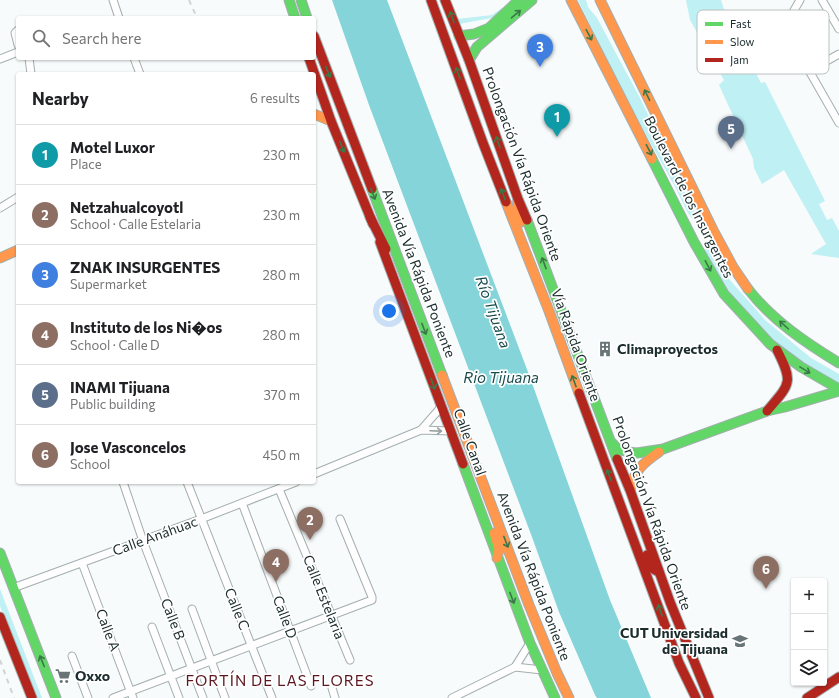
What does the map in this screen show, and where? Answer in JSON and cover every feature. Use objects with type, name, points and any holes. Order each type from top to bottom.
[{"type":"main road","points":[[289,0],[294,16]]},
{"type":"main road","points":[[300,0],[306,16]]},
{"type":"main road","name":"Vía Rápida Oriente","points":[[431,0],[483,143],[549,311],[679,663],[696,698]]},
{"type":"main road","name":"Prolongación Vía Rápida Oriente","points":[[445,0],[469,60],[518,198],[538,246],[630,490],[659,572],[709,698]]},
{"type":"main road","points":[[459,36],[474,34],[489,28],[519,0]]},
{"type":"main road","points":[[469,60],[478,47],[532,0]]},
{"type":"main road","name":"Boulevard de los Insurgentes","points":[[571,0],[694,242],[718,285],[751,324],[777,350],[801,367],[839,390]]},
{"type":"main road","name":"Boulevard de los Insurgentes","points":[[600,0],[713,230],[741,280],[766,308],[789,329],[813,348],[839,363]]},
{"type":"main road","name":"Avenida Vía Rápida Poniente","points":[[316,41],[529,605],[569,698]]},
{"type":"main road","name":"Avenida Vía Rápida Poniente","points":[[309,60],[312,72]]},
{"type":"main road","name":"Avenida Vía Rápida Poniente","points":[[316,86],[370,217]]},
{"type":"main road","points":[[316,115],[331,121]]},
{"type":"main road","points":[[518,198],[517,210],[548,299],[549,311]]},
{"type":"main road","points":[[370,217],[416,309]]},
{"type":"main road","name":"Calle Canal","points":[[370,217],[442,406],[497,558],[530,643],[556,698]]},
{"type":"main road","points":[[0,258],[16,251]]},
{"type":"main road","points":[[768,411],[787,386],[787,368],[777,350]]},
{"type":"main road","points":[[612,443],[618,449],[628,452],[637,453],[663,449],[768,411],[782,409],[839,390]]},
{"type":"main road","points":[[458,416],[460,432],[498,544],[499,552],[497,558]]},
{"type":"main road","points":[[588,418],[600,431],[649,562],[653,569],[659,572]]},
{"type":"main road","points":[[630,490],[632,478],[637,470],[643,463],[663,449]]},
{"type":"main road","points":[[0,553],[56,698]]},
{"type":"main road","points":[[0,617],[32,698]]},
{"type":"main road","points":[[807,698],[839,677]]},
{"type":"street","points":[[113,0],[119,16]]},
{"type":"street","points":[[794,10],[800,0]]},
{"type":"street","points":[[822,0],[828,10]]},
{"type":"street","points":[[829,12],[839,29]]},
{"type":"street","points":[[0,59],[16,53]]},
{"type":"street","points":[[829,60],[839,54]]},
{"type":"street","points":[[29,60],[31,72]]},
{"type":"street","points":[[135,60],[139,72]]},
{"type":"street","points":[[811,74],[839,123]]},
{"type":"street","points":[[0,208],[16,197]]},
{"type":"street","points":[[420,430],[442,406]]},
{"type":"street","points":[[316,473],[420,430],[451,431]]},
{"type":"street","name":"Calle B","points":[[124,484],[143,541],[203,698]]},
{"type":"street","name":"Calle C","points":[[188,484],[272,698]]},
{"type":"street","name":"Calle Anáhuac","points":[[13,588],[143,541],[291,484]]},
{"type":"street","name":"Calle Estelaria","points":[[279,489],[350,660]]},
{"type":"street","name":"Calle D","points":[[242,503],[311,686]]},
{"type":"street","points":[[113,698],[132,695],[171,676],[372,600],[340,519]]},
{"type":"street","name":"Calle A","points":[[82,563],[132,695]]},
{"type":"street","points":[[192,609],[225,698]]},
{"type":"street","points":[[152,627],[179,698]]},
{"type":"street","points":[[452,698],[515,667],[530,643]]},
{"type":"street","points":[[72,656],[88,698]]},
{"type":"street","points":[[515,667],[542,670]]},
{"type":"street","points":[[332,688],[335,698]]},
{"type":"shaded area","points":[[578,0],[586,0],[588,7],[597,18],[640,98],[698,218],[697,222],[687,210],[624,94]]},
{"type":"shaded area","points":[[686,0],[721,0],[724,10],[697,10],[697,32],[690,20]]},
{"type":"shaded area","points":[[502,8],[505,11],[497,17],[459,24],[457,19],[492,15]]},
{"type":"shaded area","points":[[721,74],[756,74],[761,83],[765,82],[825,201],[819,204],[827,220],[832,218],[839,231],[839,258],[811,254],[826,244],[784,170],[762,184],[754,168],[753,159],[719,85],[724,80]]},
{"type":"shaded area","points":[[707,246],[713,250],[729,279],[765,320],[811,358],[839,374],[839,385],[809,368],[776,344],[728,291],[704,251]]},
{"type":"shaded area","points":[[0,589],[42,698],[35,698],[0,606]]},
{"type":"water","name":"Rio Tijuana","points":[[332,0],[387,0],[528,372],[610,600],[651,698],[597,698],[595,695],[559,612],[369,105]]},
{"type":"railway","points":[[189,0],[196,16]]},
{"type":"railway","points":[[0,660],[14,698]]},
{"type":"traffic: fast","points":[[289,0],[294,16]]},
{"type":"traffic: fast","points":[[301,0],[306,16]]},
{"type":"traffic: fast","points":[[459,36],[474,34],[489,28],[519,0]]},
{"type":"traffic: fast","points":[[469,60],[477,47],[532,0]]},
{"type":"traffic: fast","points":[[652,159],[694,242],[724,294],[770,344],[801,367],[839,389]]},
{"type":"traffic: fast","points":[[372,189],[442,375]]},
{"type":"traffic: fast","points":[[527,220],[617,459]]},
{"type":"traffic: fast","points":[[748,289],[768,311],[790,330],[839,363]]},
{"type":"traffic: fast","points":[[612,443],[618,449],[628,452],[637,453],[663,449],[767,411],[839,391]]},
{"type":"traffic: fast","points":[[463,464],[530,643],[555,698]]},
{"type":"traffic: fast","points":[[0,553],[56,698]]},
{"type":"traffic: slow","points":[[571,0],[652,159]]},
{"type":"traffic: slow","points":[[600,0],[713,230],[733,267],[748,289]]},
{"type":"traffic: slow","points":[[316,115],[331,121]]},
{"type":"traffic: slow","points":[[518,199],[517,210],[521,222]]},
{"type":"traffic: slow","points":[[506,202],[549,311],[579,393]]},
{"type":"traffic: slow","points":[[0,258],[16,251]]},
{"type":"traffic: slow","points":[[442,375],[529,605],[569,698]]},
{"type":"traffic: slow","points":[[630,489],[634,477],[640,468],[659,452]]},
{"type":"traffic: slow","points":[[494,533],[499,549],[497,558]]},
{"type":"traffic: jam","points":[[431,0],[506,202]]},
{"type":"traffic: jam","points":[[445,0],[469,60],[518,199],[527,220]]},
{"type":"traffic: jam","points":[[316,41],[372,189]]},
{"type":"traffic: jam","points":[[310,60],[314,72]]},
{"type":"traffic: jam","points":[[316,78],[331,121],[373,224]]},
{"type":"traffic: jam","points":[[370,217],[386,249]]},
{"type":"traffic: jam","points":[[380,242],[463,464]]},
{"type":"traffic: jam","points":[[767,411],[781,395],[787,383],[786,370],[777,350]]},
{"type":"traffic: jam","points":[[579,393],[679,663],[696,698]]},
{"type":"traffic: jam","points":[[617,459],[630,490],[670,602],[709,698]]},
{"type":"traffic: jam","points":[[647,555],[653,569],[659,572]]},
{"type":"traffic: jam","points":[[0,617],[32,698]]},
{"type":"traffic: jam","points":[[807,698],[839,677]]},
{"type":"place","name":"ZNAK INSURGENTES","points":[[540,67]]},
{"type":"place","name":"Motel Luxor","points":[[557,137]]},
{"type":"place","name":"INAMI Tijuana","points":[[731,149]]},
{"type":"place","name":"Climaproyectos","points":[[605,349]]},
{"type":"place","name":"Netzahualcoyotl","points":[[310,540]]},
{"type":"place","name":"Instituto de los Ni�os","points":[[276,582]]},
{"type":"place","name":"Jose Vasconcelos","points":[[766,589]]},
{"type":"place","name":"CUT Universidad de Tijuana","points":[[740,641]]},
{"type":"place","name":"Oxxo","points":[[63,676]]},
{"type":"district","name":"FORTÍN DE LAS FLORES","points":[[280,681]]},
{"type":"water label","name":"Río Tijuana","points":[[493,312]]}]
